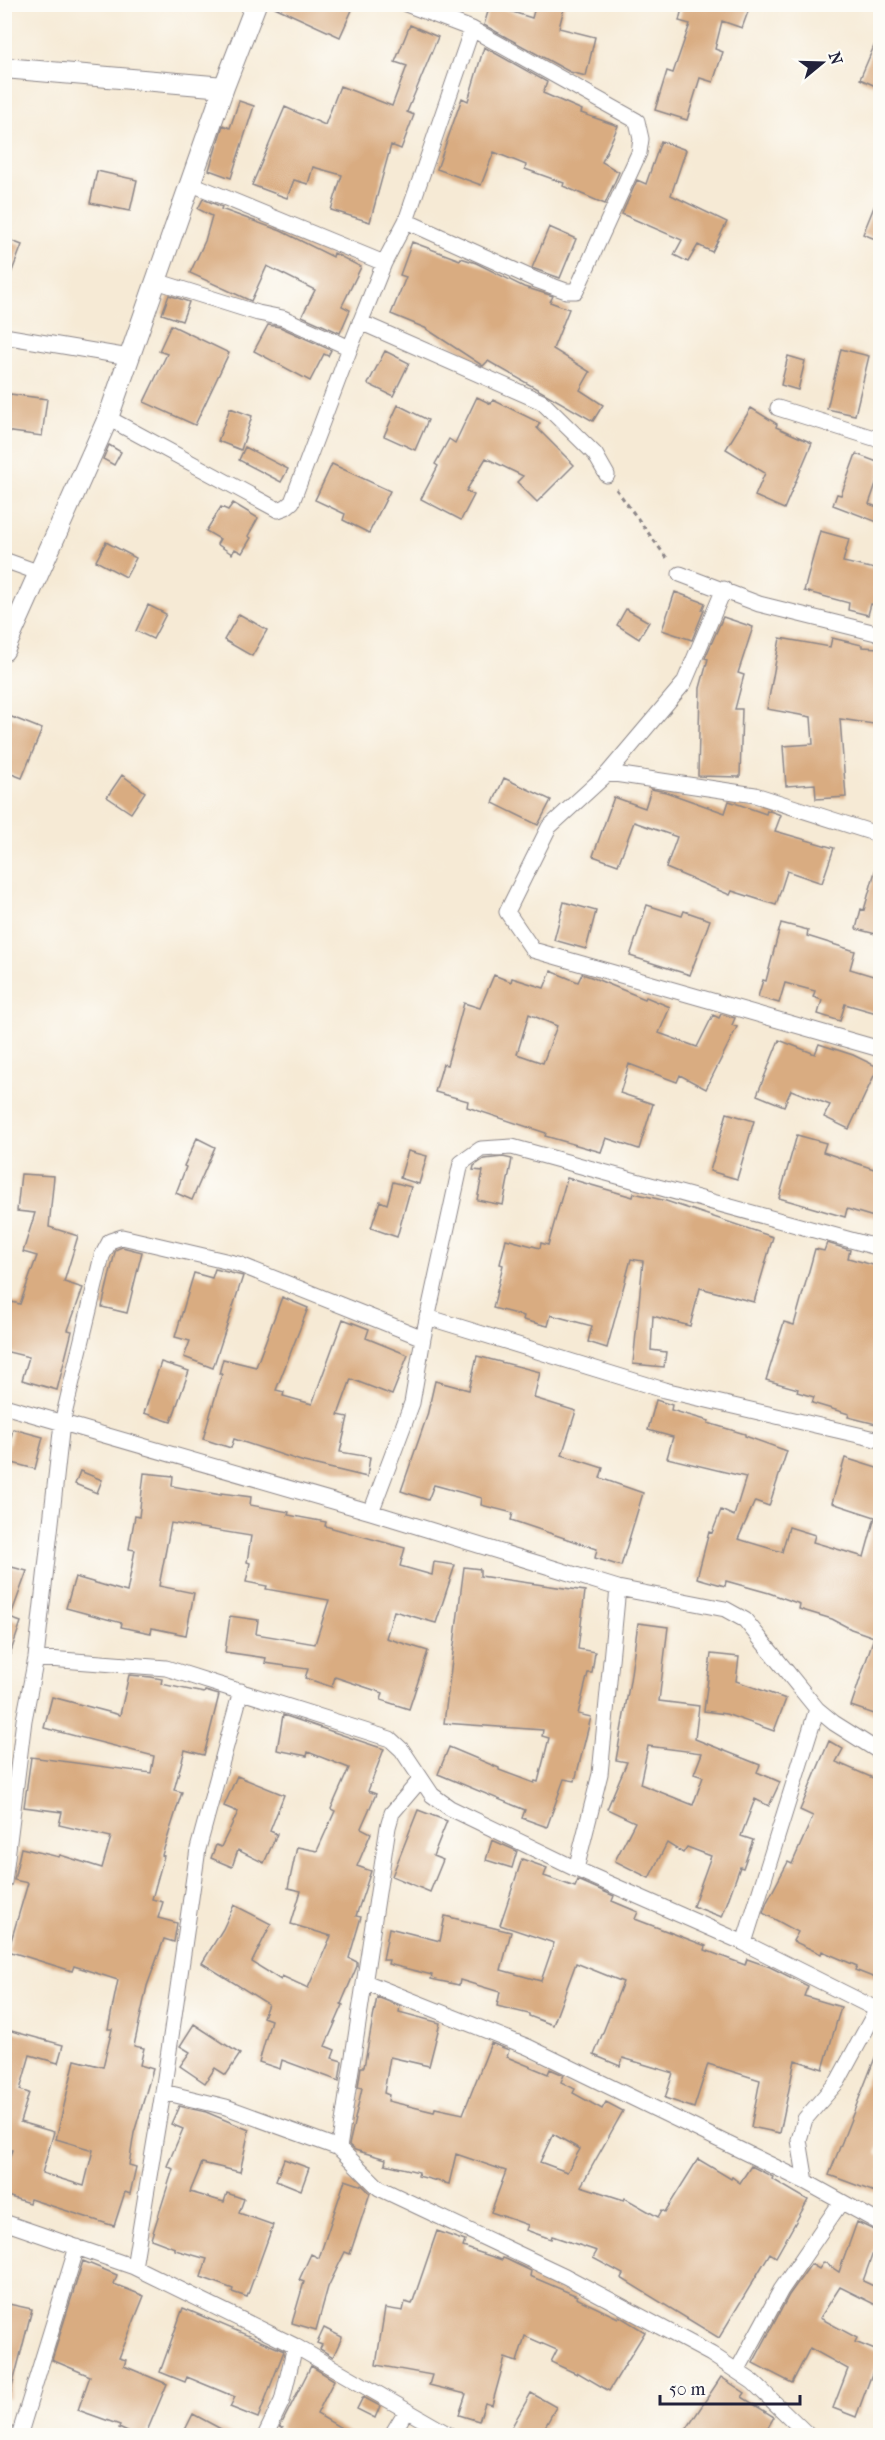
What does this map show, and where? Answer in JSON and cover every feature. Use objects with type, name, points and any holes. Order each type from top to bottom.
[{"type":"street","points":[[4,651],[108,418],[192,184],[224,87],[256,4]]},
{"type":"street","points":[[406,4],[472,30],[637,121],[641,139],[639,153],[576,291],[566,291],[536,280],[406,221]]},
{"type":"street","points":[[108,418],[278,510],[286,507],[292,501],[384,263],[406,221],[472,30]]},
{"type":"street","points":[[4,68],[224,87]]},
{"type":"street","points":[[192,184],[384,263]]},
{"type":"street","points":[[156,281],[258,313],[283,318],[350,348]]},
{"type":"street","points":[[360,322],[542,402],[595,454],[607,475]]},
{"type":"street","points":[[4,336],[129,357]]},
{"type":"street","points":[[778,408],[880,440]]},
{"type":"street","points":[[4,560],[40,573]]},
{"type":"street","points":[[680,574],[759,604],[880,634]]},
{"type":"street","points":[[724,589],[684,682],[608,773],[549,828],[507,912],[532,950],[880,1049]]},
{"type":"street","points":[[608,773],[755,795],[880,834]]},
{"type":"street","points":[[371,1512],[412,1403],[427,1317],[461,1162],[481,1149],[512,1147],[880,1248]]},
{"type":"street","points":[[4,1882],[24,1720],[36,1658],[62,1423],[102,1256],[110,1241],[122,1237],[238,1264],[423,1338]]},
{"type":"street","points":[[427,1317],[664,1390],[880,1440]]},
{"type":"street","points":[[4,1406],[371,1512],[618,1588],[725,1610],[745,1620],[817,1709],[834,1723],[880,1752]]},
{"type":"street","points":[[576,1869],[600,1774],[618,1588]]},
{"type":"street","points":[[36,1658],[166,1668],[390,1739],[402,1750],[432,1795],[450,1808],[576,1869],[744,1943],[879,2010],[838,2081],[805,2119],[799,2140],[806,2182]]},
{"type":"street","points":[[134,2267],[163,2092],[198,1849],[241,1691]]},
{"type":"street","points":[[744,1943],[817,1709]]},
{"type":"street","points":[[339,2148],[388,1827],[392,1813],[421,1779]]},
{"type":"street","points":[[365,1982],[528,2047],[806,2182],[880,2223]]},
{"type":"street","points":[[163,2092],[226,2107],[339,2148],[379,2188],[565,2276],[711,2354],[753,2382],[809,2436]]},
{"type":"street","points":[[737,2371],[781,2290],[842,2202]]},
{"type":"street","points":[[4,2222],[134,2267],[295,2346],[451,2436]]},
{"type":"street","points":[[19,2436],[77,2247]]},
{"type":"street","points":[[266,2436],[282,2401],[295,2346]]},
{"type":"street","points":[[391,2436],[406,2411]]},
{"type":"path","points":[[607,475],[639,522],[680,574]]},
{"type":"building","points":[[268,4],[340,4],[352,10],[340,37]]},
{"type":"building","points":[[536,4],[565,4],[559,28],[595,37],[586,76],[570,72],[484,25],[490,5],[532,18]]},
{"type":"building","points":[[683,4],[734,4],[749,9],[742,28],[722,21],[715,49],[723,52],[713,82],[700,78],[687,120],[655,110],[667,71],[673,73],[690,24],[679,21]]},
{"type":"building","points":[[410,25],[438,37],[407,112],[414,115],[401,149],[391,145],[370,222],[331,210],[342,175],[313,167],[308,184],[294,180],[287,198],[252,185],[285,107],[325,125],[340,86],[392,106],[407,66],[395,62]]},
{"type":"building","points":[[880,32],[880,88],[860,79]]},
{"type":"building","points":[[484,47],[547,82],[543,93],[582,110],[581,113],[618,126],[602,162],[619,172],[605,204],[563,186],[564,183],[525,169],[526,165],[494,152],[481,185],[437,169],[462,98],[468,101]]},
{"type":"building","points":[[239,101],[254,106],[231,178],[209,170],[223,125],[230,128]]},
{"type":"building","points":[[661,141],[686,150],[671,195],[727,222],[712,252],[698,245],[688,262],[674,255],[682,240],[622,214],[637,180],[646,184]]},
{"type":"building","points":[[97,171],[137,180],[130,211],[90,203]]},
{"type":"building","points":[[880,192],[880,241],[863,234]]},
{"type":"building","points":[[203,199],[222,207],[221,209],[281,231],[333,257],[334,253],[361,267],[342,306],[350,310],[340,333],[302,316],[315,290],[267,266],[251,301],[190,273],[205,241],[212,216],[198,209]]},
{"type":"building","points":[[549,227],[576,239],[560,278],[532,268]]},
{"type":"building","points":[[4,238],[22,245],[6,287],[4,287]]},
{"type":"building","points":[[412,242],[460,260],[461,258],[476,263],[524,287],[553,296],[550,302],[569,309],[553,349],[590,372],[580,390],[603,405],[593,421],[488,361],[483,366],[425,328],[391,314],[406,277],[400,275]]},
{"type":"building","points":[[169,295],[189,302],[182,321],[162,314]]},
{"type":"building","points":[[171,325],[229,353],[195,425],[144,402],[167,354],[159,351]]},
{"type":"building","points":[[268,325],[280,327],[331,350],[328,356],[324,354],[310,381],[254,351]]},
{"type":"building","points":[[841,349],[869,356],[855,415],[827,409]]},
{"type":"building","points":[[385,351],[409,363],[393,396],[368,384]]},
{"type":"building","points":[[788,356],[805,361],[798,390],[781,385]]},
{"type":"building","points":[[10,394],[47,399],[42,436],[5,431]]},
{"type":"building","points":[[477,397],[491,404],[493,400],[540,423],[537,428],[574,465],[537,502],[517,482],[523,476],[486,458],[466,491],[474,495],[461,520],[421,499],[438,466],[435,464],[449,439],[455,443]]},
{"type":"building","points":[[398,405],[428,420],[415,450],[384,436]]},
{"type":"building","points":[[230,408],[252,416],[241,450],[218,441]]},
{"type":"building","points":[[751,408],[777,424],[776,427],[812,443],[784,509],[755,496],[765,473],[726,449]]},
{"type":"building","points":[[109,445],[121,452],[114,465],[103,459]]},
{"type":"building","points":[[245,447],[288,469],[281,482],[239,460]]},
{"type":"building","points":[[856,454],[880,463],[880,472],[869,504],[880,508],[880,523],[833,505],[837,494],[841,495]]},
{"type":"building","points":[[332,464],[390,491],[369,533],[343,520],[345,514],[315,500]]},
{"type":"building","points":[[233,503],[258,518],[248,536],[251,538],[242,553],[235,549],[232,554],[217,544],[220,539],[206,531],[221,507],[228,510]]},
{"type":"building","points":[[820,531],[849,539],[843,562],[880,570],[880,605],[871,604],[868,615],[848,610],[849,603],[804,591]]},
{"type":"building","points":[[106,542],[136,558],[126,577],[96,561]]},
{"type":"building","points":[[675,592],[705,603],[692,640],[662,630]]},
{"type":"building","points":[[148,605],[166,614],[153,639],[136,631]]},
{"type":"building","points":[[626,609],[649,622],[639,639],[617,625]]},
{"type":"building","points":[[239,614],[267,630],[252,656],[224,640]]},
{"type":"building","points":[[723,617],[753,627],[738,673],[744,675],[735,709],[742,709],[740,777],[698,776],[700,688],[708,659],[705,658]]},
{"type":"building","points":[[780,638],[830,647],[832,638],[862,645],[862,647],[880,648],[880,725],[840,719],[846,797],[816,799],[815,784],[786,786],[783,746],[813,744],[811,717],[767,709]]},
{"type":"building","points":[[4,714],[42,729],[22,778],[4,771]]},
{"type":"building","points":[[122,775],[145,792],[131,813],[107,797]]},
{"type":"building","points":[[504,778],[551,800],[538,825],[493,803]]},
{"type":"building","points":[[651,789],[725,813],[729,801],[766,814],[767,810],[781,815],[775,831],[834,848],[822,883],[787,871],[776,905],[732,891],[730,895],[666,868],[677,837],[634,822],[618,865],[593,856],[614,797],[645,808]]},
{"type":"building","points":[[876,868],[880,869],[880,935],[856,929]]},
{"type":"building","points":[[564,902],[596,911],[586,949],[554,940]]},
{"type":"building","points":[[647,905],[682,916],[684,911],[710,920],[690,975],[630,956]]},
{"type":"building","points":[[781,923],[808,930],[807,936],[855,951],[850,969],[880,978],[880,1014],[845,1004],[840,1021],[818,1014],[822,1000],[813,997],[815,991],[785,983],[779,1003],[758,997],[763,980],[766,981]]},
{"type":"building","points":[[551,971],[578,982],[582,974],[645,999],[646,997],[670,1007],[659,1033],[697,1047],[713,1015],[719,1018],[721,1014],[735,1018],[732,1025],[737,1027],[706,1089],[680,1075],[677,1082],[629,1064],[620,1093],[653,1104],[639,1149],[606,1138],[601,1152],[545,1136],[546,1133],[467,1107],[468,1101],[435,1092],[443,1064],[447,1065],[464,1003],[480,1008],[494,975],[511,982],[512,978],[544,988]],"holes":[[[529,1014],[557,1026],[543,1063],[517,1054]]]},
{"type":"building","points":[[779,1040],[815,1054],[819,1044],[853,1055],[878,1067],[849,1129],[824,1117],[830,1105],[791,1090],[784,1106],[757,1095]]},
{"type":"building","points":[[727,1113],[754,1121],[737,1179],[710,1171]]},
{"type":"building","points":[[797,1135],[826,1143],[823,1152],[880,1171],[880,1208],[877,1218],[847,1209],[845,1217],[779,1198]]},
{"type":"building","points":[[197,1138],[215,1147],[192,1200],[176,1193],[186,1167],[184,1166]]},
{"type":"building","points":[[408,1151],[427,1156],[419,1184],[400,1178]]},
{"type":"building","points":[[503,1157],[512,1159],[503,1205],[477,1200],[483,1171],[473,1170],[474,1166],[484,1159]]},
{"type":"building","points":[[21,1174],[54,1176],[49,1227],[78,1236],[64,1282],[83,1288],[68,1330],[72,1331],[57,1390],[22,1380],[29,1357],[4,1351],[4,1311],[7,1301],[20,1304],[37,1256],[23,1252],[35,1213],[17,1211]]},
{"type":"building","points":[[567,1178],[633,1197],[634,1193],[666,1201],[773,1237],[754,1302],[700,1288],[690,1326],[653,1316],[651,1350],[666,1352],[664,1367],[633,1364],[643,1261],[631,1259],[607,1348],[588,1342],[592,1326],[551,1315],[548,1326],[523,1320],[524,1316],[493,1308],[503,1265],[500,1264],[506,1239],[540,1248],[541,1243],[548,1245]]},
{"type":"building","points":[[393,1182],[411,1187],[397,1237],[371,1228],[380,1201],[387,1204]]},
{"type":"building","points":[[827,1243],[850,1250],[848,1258],[880,1267],[880,1425],[848,1417],[849,1414],[812,1403],[814,1397],[797,1392],[798,1389],[766,1380],[784,1322],[794,1325],[815,1249],[824,1251]]},
{"type":"building","points":[[122,1247],[142,1252],[127,1313],[102,1307],[115,1252]]},
{"type":"building","points":[[215,1269],[243,1276],[213,1368],[184,1357],[190,1341],[175,1337],[194,1273],[212,1278]]},
{"type":"building","points":[[282,1297],[308,1308],[276,1390],[284,1392],[283,1396],[312,1404],[343,1319],[369,1329],[366,1338],[408,1355],[392,1395],[351,1379],[338,1415],[348,1417],[340,1452],[370,1457],[367,1477],[304,1462],[234,1439],[231,1448],[203,1439],[222,1374],[219,1374],[223,1359],[256,1367]]},
{"type":"building","points":[[477,1356],[540,1372],[534,1398],[576,1411],[562,1455],[603,1468],[600,1478],[643,1493],[621,1566],[595,1558],[597,1549],[511,1520],[513,1513],[481,1505],[482,1498],[434,1485],[428,1500],[401,1491],[427,1416],[435,1381],[469,1390]]},
{"type":"building","points":[[161,1362],[189,1371],[171,1422],[144,1413]]},
{"type":"building","points":[[656,1400],[672,1405],[671,1410],[709,1421],[708,1423],[745,1434],[745,1436],[787,1451],[769,1506],[755,1501],[738,1539],[782,1552],[789,1527],[815,1535],[813,1542],[864,1557],[875,1517],[832,1503],[845,1458],[880,1469],[880,1716],[851,1706],[874,1637],[832,1619],[799,1609],[800,1604],[769,1593],[726,1581],[725,1586],[697,1578],[709,1532],[712,1533],[721,1510],[734,1516],[746,1477],[667,1458],[673,1437],[648,1430]]},
{"type":"building","points":[[13,1429],[43,1437],[35,1469],[5,1461]]},
{"type":"building","points":[[80,1471],[102,1480],[97,1493],[75,1484]]},
{"type":"building","points":[[144,1473],[173,1476],[172,1486],[221,1495],[221,1493],[251,1497],[250,1505],[326,1522],[325,1526],[405,1548],[400,1566],[432,1575],[434,1562],[455,1565],[436,1623],[394,1611],[386,1638],[428,1651],[409,1709],[381,1700],[383,1693],[335,1677],[332,1687],[305,1678],[308,1669],[265,1663],[266,1658],[225,1652],[230,1616],[258,1620],[256,1634],[315,1644],[329,1600],[266,1589],[267,1586],[246,1582],[250,1563],[247,1562],[251,1536],[171,1523],[159,1586],[194,1593],[186,1635],[152,1628],[151,1633],[121,1627],[122,1623],[66,1608],[75,1577],[127,1592],[135,1550],[129,1549],[135,1516],[139,1517]]},
{"type":"building","points":[[4,1565],[27,1571],[10,1618],[21,1622],[7,1663],[4,1663]]},
{"type":"building","points":[[464,1567],[480,1569],[480,1576],[585,1591],[578,1649],[595,1652],[592,1673],[588,1673],[578,1714],[591,1717],[575,1781],[564,1779],[547,1827],[522,1818],[525,1810],[438,1774],[449,1747],[499,1768],[499,1770],[534,1783],[538,1782],[549,1738],[542,1736],[543,1730],[444,1723]]},
{"type":"building","points":[[638,1623],[668,1627],[659,1701],[699,1706],[695,1739],[760,1765],[757,1772],[780,1782],[769,1806],[755,1799],[741,1836],[753,1840],[743,1868],[740,1867],[722,1917],[693,1906],[711,1856],[687,1847],[683,1853],[667,1843],[649,1878],[615,1861],[635,1822],[607,1809],[627,1762],[616,1760]],"holes":[[[648,1746],[702,1753],[694,1774],[703,1777],[693,1805],[640,1784]]]},
{"type":"building","points":[[711,1654],[739,1657],[736,1681],[786,1699],[774,1731],[726,1714],[704,1711]]},
{"type":"building","points":[[129,1675],[162,1679],[161,1684],[219,1695],[204,1755],[185,1750],[174,1790],[182,1792],[162,1855],[164,1856],[152,1899],[163,1902],[158,1918],[177,1923],[174,1942],[164,1939],[147,1986],[134,2046],[144,2048],[140,2065],[153,2069],[134,2133],[129,2165],[136,2167],[130,2194],[125,2192],[114,2226],[30,2199],[29,2203],[4,2195],[4,2174],[12,2150],[4,2148],[4,2029],[63,2045],[58,2063],[30,2055],[20,2090],[29,2093],[20,2122],[54,2132],[42,2173],[84,2186],[93,2150],[56,2139],[75,2060],[103,2067],[112,2029],[108,2029],[118,1980],[74,1966],[72,1971],[8,1951],[28,1883],[14,1880],[21,1848],[59,1857],[60,1855],[102,1868],[111,1837],[59,1825],[62,1812],[24,1807],[31,1757],[151,1773],[154,1756],[44,1728],[52,1697],[120,1715]]},
{"type":"building","points":[[283,1715],[384,1749],[368,1791],[376,1794],[361,1828],[371,1833],[357,1866],[371,1871],[356,1916],[361,1917],[349,1958],[357,1962],[357,1966],[325,2046],[335,2050],[332,2058],[342,2061],[339,2081],[282,2060],[280,2069],[259,2062],[271,2020],[263,2017],[268,2004],[202,1963],[223,1929],[234,1905],[271,1924],[252,1962],[281,1980],[282,1976],[308,1988],[331,1936],[291,1924],[301,1891],[288,1888],[297,1847],[317,1851],[335,1811],[331,1809],[349,1768],[308,1752],[307,1756],[277,1750]]},
{"type":"building","points":[[829,1741],[843,1749],[836,1762],[880,1781],[880,1980],[855,1970],[857,1966],[822,1951],[821,1954],[793,1941],[798,1932],[763,1913],[788,1862],[792,1864],[813,1816],[800,1810]]},
{"type":"building","points":[[237,1776],[284,1795],[270,1831],[277,1834],[264,1863],[238,1850],[232,1867],[211,1858],[216,1845],[221,1847],[238,1812],[224,1806]]},
{"type":"building","points":[[418,1810],[447,1821],[433,1856],[443,1860],[430,1892],[392,1876]]},
{"type":"building","points":[[492,1840],[517,1851],[512,1868],[486,1860]]},
{"type":"building","points":[[522,1859],[547,1868],[544,1876],[575,1887],[578,1880],[614,1896],[612,1901],[638,1912],[635,1919],[706,1946],[705,1950],[745,1965],[747,1959],[770,1967],[808,1986],[804,1996],[841,2007],[823,2069],[795,2060],[780,2133],[751,2127],[760,2080],[708,2064],[694,2108],[665,2098],[673,2073],[623,2058],[620,2066],[594,2055],[623,1982],[576,1963],[553,2025],[529,2016],[529,2014],[497,2006],[500,1992],[460,1980],[459,1985],[431,1979],[432,1975],[388,1964],[389,1960],[383,1960],[389,1928],[440,1941],[445,1916],[511,1932],[501,1970],[541,1981],[554,1943],[500,1925]]},
{"type":"building","points":[[377,1997],[400,2006],[399,2012],[440,2023],[429,2066],[390,2057],[384,2093],[389,2095],[388,2101],[434,2112],[435,2108],[463,2114],[491,2043],[509,2050],[507,2057],[548,2074],[550,2069],[564,2075],[561,2082],[575,2089],[573,2093],[602,2109],[606,2102],[623,2111],[581,2186],[624,2200],[625,2198],[658,2217],[662,2210],[665,2212],[698,2159],[740,2183],[751,2166],[773,2177],[772,2179],[808,2200],[776,2257],[770,2253],[719,2338],[621,2278],[623,2274],[593,2258],[597,2251],[526,2230],[528,2225],[491,2212],[506,2171],[456,2154],[449,2184],[418,2176],[419,2172],[385,2164],[386,2159],[355,2150],[349,2145],[362,2088],[358,2087],[361,2067],[364,2067]],"holes":[[[553,2134],[580,2149],[567,2172],[540,2162]]]},
{"type":"building","points":[[194,2024],[240,2054],[226,2075],[215,2068],[205,2083],[180,2066],[190,2052],[180,2046]]},
{"type":"building","points":[[880,2045],[880,2142],[876,2154],[880,2156],[880,2194],[829,2175]]},
{"type":"building","points":[[179,2106],[206,2112],[249,2130],[240,2172],[202,2163],[190,2192],[224,2202],[227,2193],[244,2199],[239,2213],[273,2225],[247,2297],[201,2277],[207,2259],[175,2250],[175,2248],[151,2239],[173,2169],[167,2166],[183,2129],[171,2124]]},
{"type":"building","points":[[284,2159],[309,2168],[301,2190],[276,2180]]},
{"type":"building","points":[[345,2180],[363,2186],[370,2193],[350,2254],[345,2252],[328,2287],[316,2330],[292,2323],[304,2282],[299,2280],[311,2254],[319,2258]]},
{"type":"building","points":[[857,2222],[880,2233],[863,2281],[880,2289],[880,2307],[840,2287],[820,2318],[857,2338],[855,2342],[880,2352],[856,2417],[833,2408],[848,2369],[810,2348],[792,2383],[753,2363],[789,2295],[811,2264],[819,2269],[824,2262],[839,2272]]},
{"type":"building","points":[[437,2231],[465,2241],[463,2247],[502,2260],[503,2258],[531,2271],[530,2276],[577,2296],[576,2298],[618,2318],[619,2316],[645,2332],[609,2391],[577,2372],[577,2374],[551,2362],[557,2350],[525,2336],[517,2362],[505,2358],[492,2405],[485,2403],[479,2421],[459,2415],[466,2394],[429,2385],[432,2375],[376,2365],[385,2308],[403,2311],[405,2302],[412,2304]]},
{"type":"building","points":[[83,2261],[117,2275],[114,2284],[144,2296],[119,2358],[126,2360],[124,2366],[167,2384],[145,2436],[136,2436],[119,2428],[120,2425],[78,2410],[90,2376],[52,2360]]},
{"type":"building","points":[[4,2303],[32,2309],[9,2399],[4,2398]]},
{"type":"building","points":[[183,2308],[284,2351],[258,2418],[230,2407],[235,2397],[187,2377],[185,2382],[160,2372]]},
{"type":"building","points":[[324,2328],[342,2337],[333,2357],[320,2349],[322,2345],[317,2343]]},
{"type":"building","points":[[311,2366],[334,2380],[317,2414],[355,2436],[279,2436],[283,2428],[280,2427]]},
{"type":"building","points":[[721,2377],[745,2393],[742,2397],[774,2417],[763,2436],[682,2436]]},
{"type":"building","points":[[531,2393],[556,2407],[540,2436],[519,2436],[510,2430]]},
{"type":"building","points":[[363,2397],[380,2406],[375,2418],[357,2409]]},
{"type":"building","points":[[193,2414],[234,2436],[182,2436]]}]
